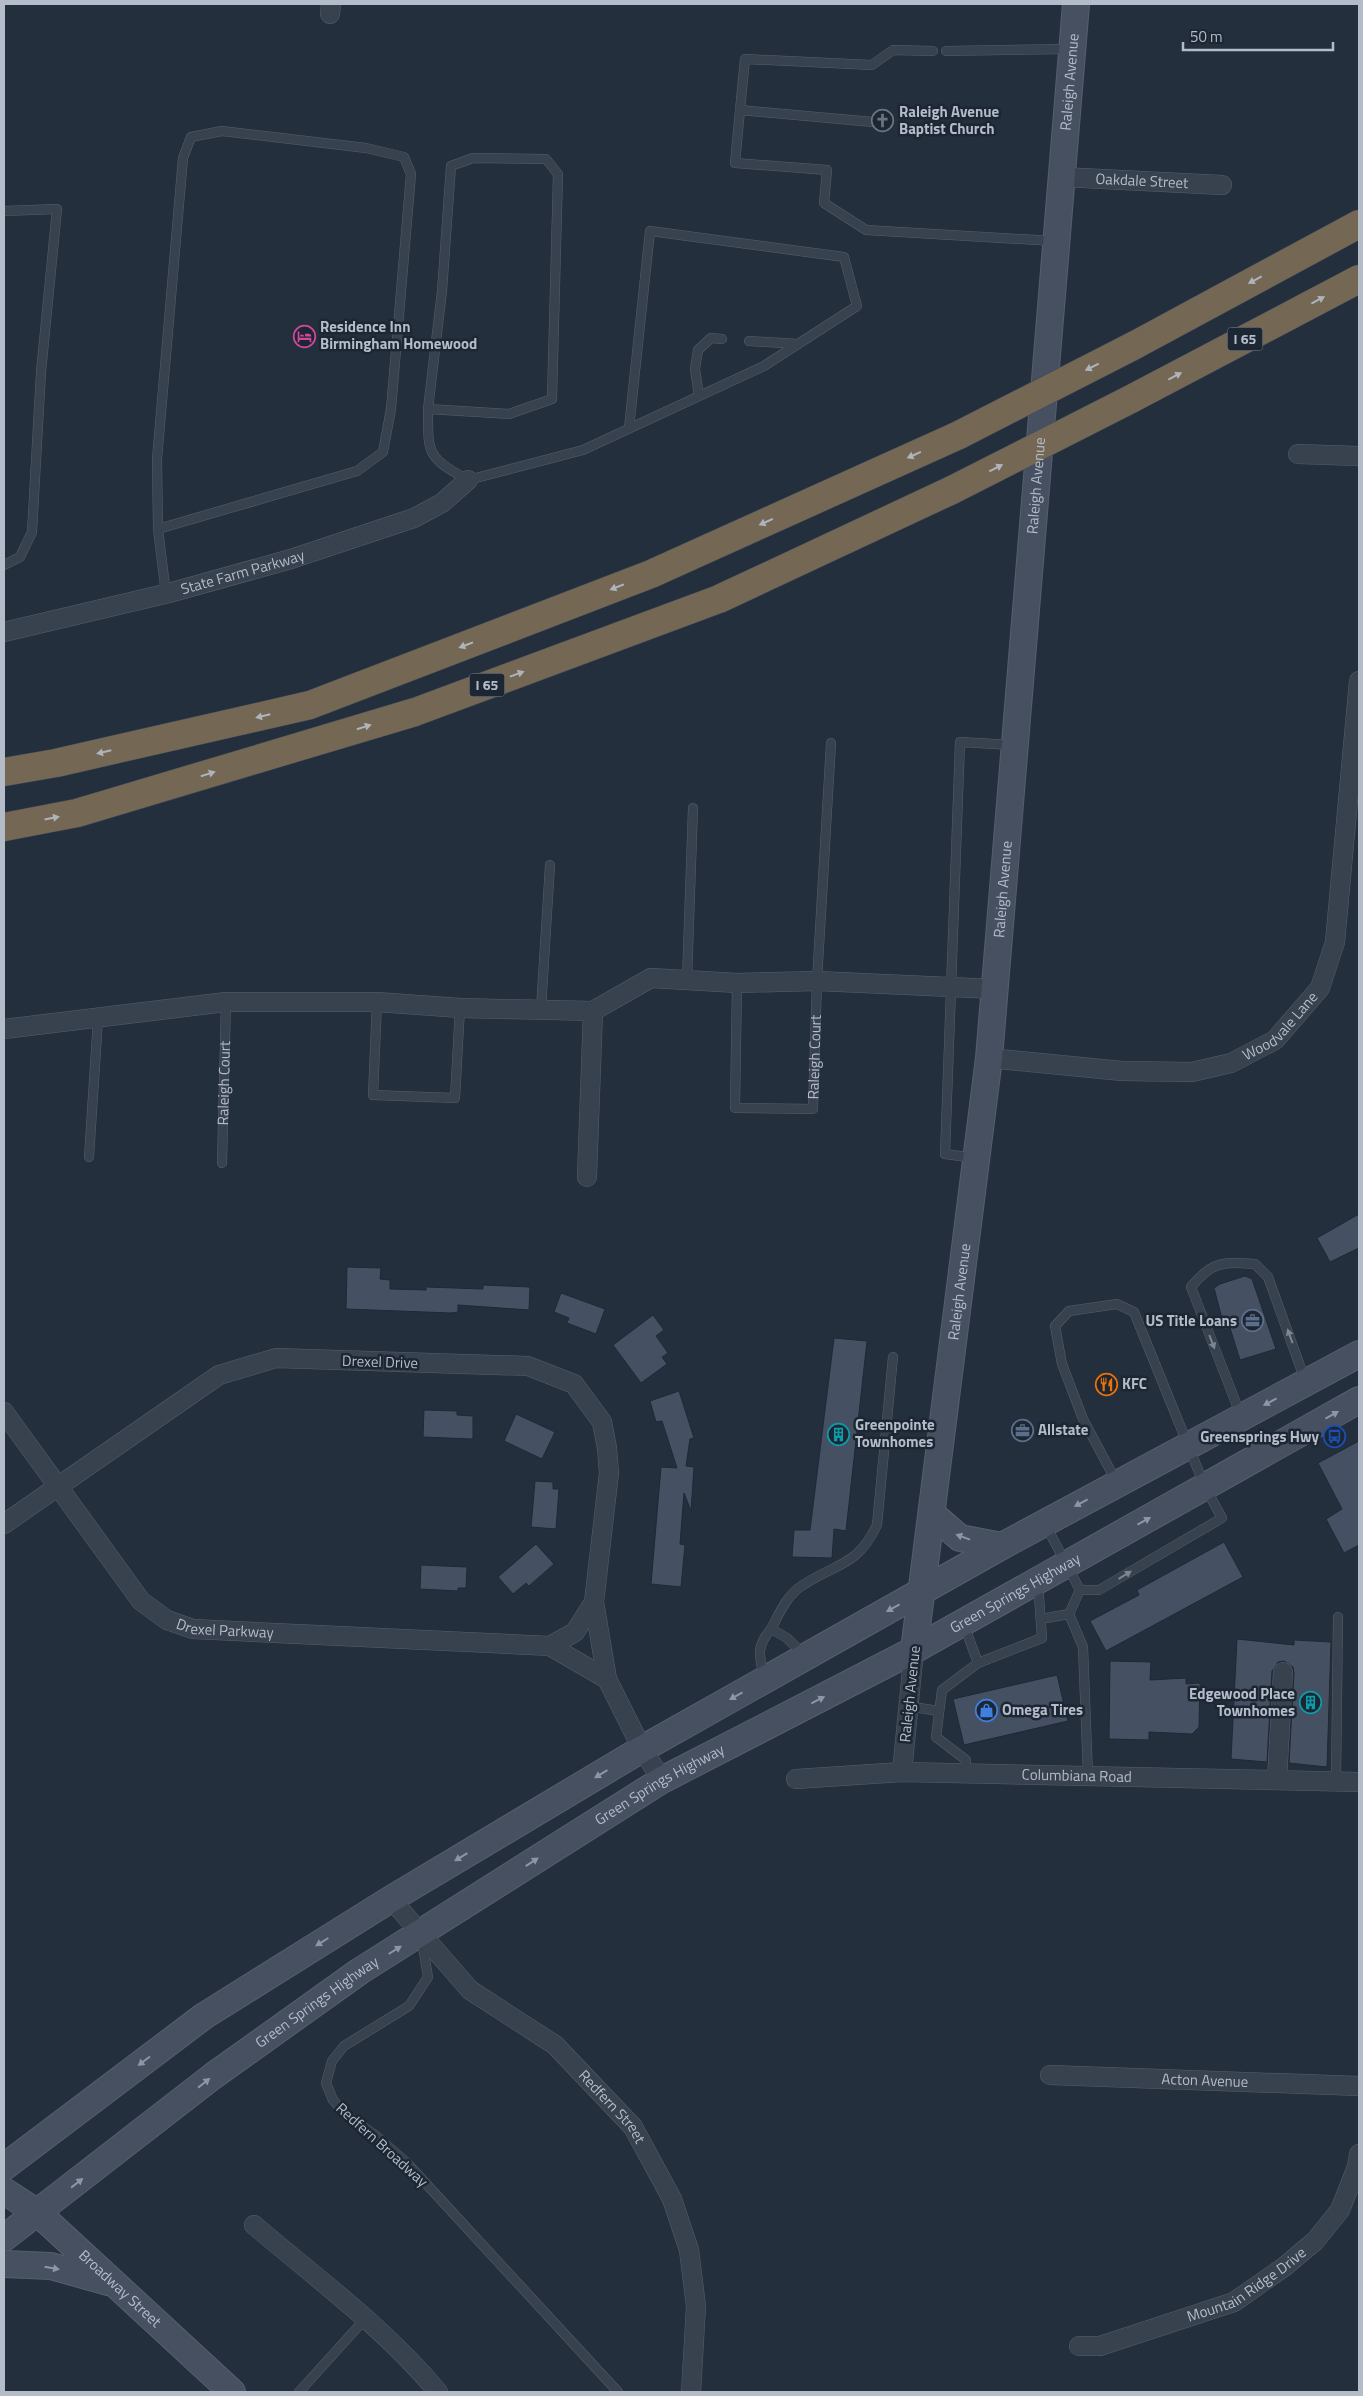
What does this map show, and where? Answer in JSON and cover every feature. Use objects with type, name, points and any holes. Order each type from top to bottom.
[{"type":"highway","points":[[4,772],[56,764],[310,705],[651,574],[958,435],[1135,345],[1359,224]]},
{"type":"highway","name":"I 65","points":[[4,827],[77,813],[415,712],[719,599],[952,490],[1131,399],[1359,279]]},
{"type":"main road","name":"Raleigh Avenue","points":[[914,1650],[989,1058],[1076,4]]},
{"type":"main road","points":[[4,2166],[204,2016],[391,1899],[642,1749],[1002,1546],[1359,1354]]},
{"type":"main road","name":"Green Springs Highway","points":[[4,2238],[213,2076],[360,1971],[662,1780],[914,1650],[1359,1400]]},
{"type":"main road","points":[[932,1514],[960,1538],[1002,1546]]},
{"type":"main road","name":"Broadway Street","points":[[4,2191],[38,2213],[232,2392]]},
{"type":"main road","points":[[4,2264],[50,2266],[112,2283]]},
{"type":"street","name":"Oakdale Street","points":[[1062,177],[1222,185]]},
{"type":"street","points":[[1298,454],[1359,456]]},
{"type":"street","name":"State Farm Parkway","points":[[4,632],[166,594],[291,559],[414,518],[442,503],[468,480]]},
{"type":"street","name":"Woodvale Lane","points":[[989,1058],[1122,1072],[1192,1072],[1231,1063],[1275,1040],[1320,988],[1335,942],[1359,681]]},
{"type":"street","points":[[4,1028],[98,1019],[226,1002],[377,1002],[460,1008],[593,1011],[651,978],[737,983],[817,982],[995,989]]},
{"type":"street","points":[[587,1177],[593,1011]]},
{"type":"street","name":"Drexel Drive","points":[[4,1524],[219,1375],[276,1358],[528,1366],[574,1384],[602,1422],[609,1473],[594,1602],[606,1679]]},
{"type":"street","name":"Drexel Parkway","points":[[4,1412],[141,1601],[167,1620],[193,1629],[550,1646],[606,1679]]},
{"type":"street","name":"Drexel Drive","points":[[550,1646],[575,1632],[594,1602]]},
{"type":"street","name":"Raleigh Avenue","points":[[902,1772],[914,1650]]},
{"type":"street","points":[[1277,1780],[1283,1672]]},
{"type":"street","points":[[606,1679],[642,1749],[662,1780]]},
{"type":"street","name":"Columbiana Road","points":[[796,1778],[902,1772],[1359,1782]]},
{"type":"street","name":"Redfern Street","points":[[391,1899],[470,1990],[555,2046],[633,2127],[672,2199],[689,2250],[696,2306],[692,2392]]},
{"type":"street","name":"Acton Avenue","points":[[1050,2075],[1359,2086]]},
{"type":"street","name":"Mountain Ridge Drive","points":[[1079,2346],[1100,2346],[1234,2302],[1284,2267],[1315,2241],[1340,2210],[1357,2168],[1359,2154]]},
{"type":"street","points":[[254,2225],[365,2319],[438,2392]]},
{"type":"lane","points":[[946,51],[1072,49]]},
{"type":"lane","points":[[934,51],[893,50],[872,65],[745,59],[735,163],[827,170],[824,203],[866,230],[1056,241]]},
{"type":"lane","points":[[740,110],[873,122]]},
{"type":"lane","points":[[158,529],[357,471],[384,452],[392,409],[411,184],[411,174],[404,157],[366,148],[222,131],[191,137],[183,158],[157,460],[158,529],[166,594]]},
{"type":"lane","points":[[428,409],[509,414],[552,399],[558,174],[546,159],[473,158],[451,166],[442,291],[428,409],[428,443],[438,464],[468,480],[583,450],[764,366],[856,306],[844,257],[650,231],[629,428]]},
{"type":"lane","points":[[4,211],[57,209],[41,372],[32,532],[20,557],[4,565]]},
{"type":"lane","points":[[699,396],[695,369],[698,350],[711,338],[722,339]]},
{"type":"lane","points":[[749,341],[798,344]]},
{"type":"lane","points":[[976,1158],[945,1154],[960,742],[1015,746]]},
{"type":"lane","name":"Raleigh Court","points":[[737,983],[735,1108],[814,1109],[817,982],[831,743]]},
{"type":"lane","points":[[687,979],[693,808]]},
{"type":"lane","points":[[541,1009],[550,864]]},
{"type":"lane","name":"Raleigh Court","points":[[222,1163],[226,1002]]},
{"type":"lane","points":[[377,1002],[372,1095],[455,1098],[460,1008]]},
{"type":"lane","points":[[89,1157],[98,1019]]},
{"type":"lane","points":[[1241,1417],[1191,1287],[1204,1271],[1227,1262],[1255,1264],[1268,1276],[1306,1382]]},
{"type":"lane","points":[[1080,1590],[1099,1590],[1222,1518],[1204,1487],[1189,1445],[1166,1395],[1134,1312],[1117,1304],[1069,1311],[1055,1326],[1062,1364],[1083,1419],[1117,1484]]},
{"type":"lane","points":[[764,1680],[759,1654],[762,1640],[771,1629],[788,1598],[800,1587],[852,1560],[869,1542],[877,1525],[893,1357]]},
{"type":"lane","points":[[1044,1523],[1080,1590]]},
{"type":"lane","points":[[966,1773],[966,1760],[936,1737],[942,1690],[978,1663],[1042,1638],[1038,1581]]},
{"type":"lane","points":[[1080,1590],[1069,1614],[1083,1648],[1088,1776]]},
{"type":"lane","points":[[1041,1619],[1069,1614]]},
{"type":"lane","points":[[1336,1781],[1338,1617]]},
{"type":"lane","points":[[963,1623],[978,1663]]},
{"type":"lane","points":[[771,1629],[787,1638],[806,1657]]},
{"type":"lane","points":[[908,1706],[938,1710]]},
{"type":"lane","name":"Redfern Broadway","points":[[421,1933],[428,1977],[410,2006],[344,2046],[332,2061],[326,2083],[333,2100],[345,2114],[375,2135],[407,2162],[618,2392]]},
{"type":"lane","points":[[298,2392],[365,2319]]},
{"type":"building","points":[[1359,1214],[1359,1248],[1330,1262],[1317,1238]]},
{"type":"building","points":[[347,1267],[381,1268],[380,1279],[390,1280],[390,1289],[426,1290],[426,1287],[483,1289],[483,1285],[530,1287],[529,1310],[458,1305],[458,1312],[451,1313],[346,1309]]},
{"type":"building","points":[[1245,1276],[1252,1279],[1276,1349],[1240,1360],[1230,1328],[1225,1330],[1214,1288],[1220,1284]]},
{"type":"building","points":[[561,1293],[605,1309],[596,1334],[567,1323],[569,1318],[554,1312]]},
{"type":"building","points":[[653,1315],[664,1330],[656,1336],[668,1353],[662,1357],[667,1364],[641,1383],[613,1345]]},
{"type":"building","name":"Greenpointe Townhomes","points":[[834,1338],[867,1341],[846,1531],[834,1529],[832,1558],[792,1557],[794,1530],[810,1530]]},
{"type":"building","points":[[679,1391],[694,1438],[690,1439],[686,1466],[694,1467],[691,1511],[684,1493],[680,1544],[685,1545],[681,1587],[651,1584],[661,1467],[677,1468],[662,1421],[656,1422],[650,1401]]},
{"type":"building","points":[[424,1410],[457,1411],[457,1415],[473,1416],[473,1439],[423,1437]]},
{"type":"building","points":[[516,1414],[555,1432],[542,1459],[504,1441]]},
{"type":"building","points":[[1359,1441],[1359,1545],[1344,1553],[1326,1519],[1342,1509],[1318,1463]]},
{"type":"building","points":[[535,1481],[553,1482],[553,1489],[559,1489],[556,1529],[531,1527]]},
{"type":"building","points":[[1224,1542],[1243,1577],[1106,1651],[1090,1621],[1139,1595],[1137,1590]]},
{"type":"building","points":[[536,1544],[554,1564],[529,1586],[526,1583],[513,1594],[498,1577]]},
{"type":"building","points":[[421,1565],[467,1567],[466,1588],[458,1588],[458,1591],[420,1589]]},
{"type":"building","points":[[1237,1639],[1294,1645],[1294,1640],[1331,1642],[1327,1767],[1289,1763],[1294,1673],[1293,1667],[1284,1661],[1278,1662],[1272,1671],[1267,1762],[1231,1759]]},
{"type":"building","points":[[1110,1661],[1151,1662],[1150,1680],[1186,1678],[1186,1684],[1200,1683],[1199,1727],[1192,1734],[1149,1732],[1149,1740],[1109,1739]]},
{"type":"building","points":[[1057,1675],[1068,1721],[964,1745],[953,1699]]},
{"type":"place","name":"Raleigh Avenue Baptist Church","points":[[883,121]]},
{"type":"place","name":"Residence Inn Birmingham Homewood","points":[[304,336]]},
{"type":"place","name":"US Title Loans","points":[[1253,1321]]},
{"type":"place","name":"KFC","points":[[1106,1384]]},
{"type":"place","name":"Allstate","points":[[1022,1430]]},
{"type":"place","name":"Greenpointe Townhomes","points":[[839,1434]]},
{"type":"place","name":"Greensprings Hwy","points":[[1335,1437]]},
{"type":"place","name":"Edgewood Place Townhomes","points":[[1311,1703]]},
{"type":"place","name":"Omega Tires","points":[[986,1710]]}]
